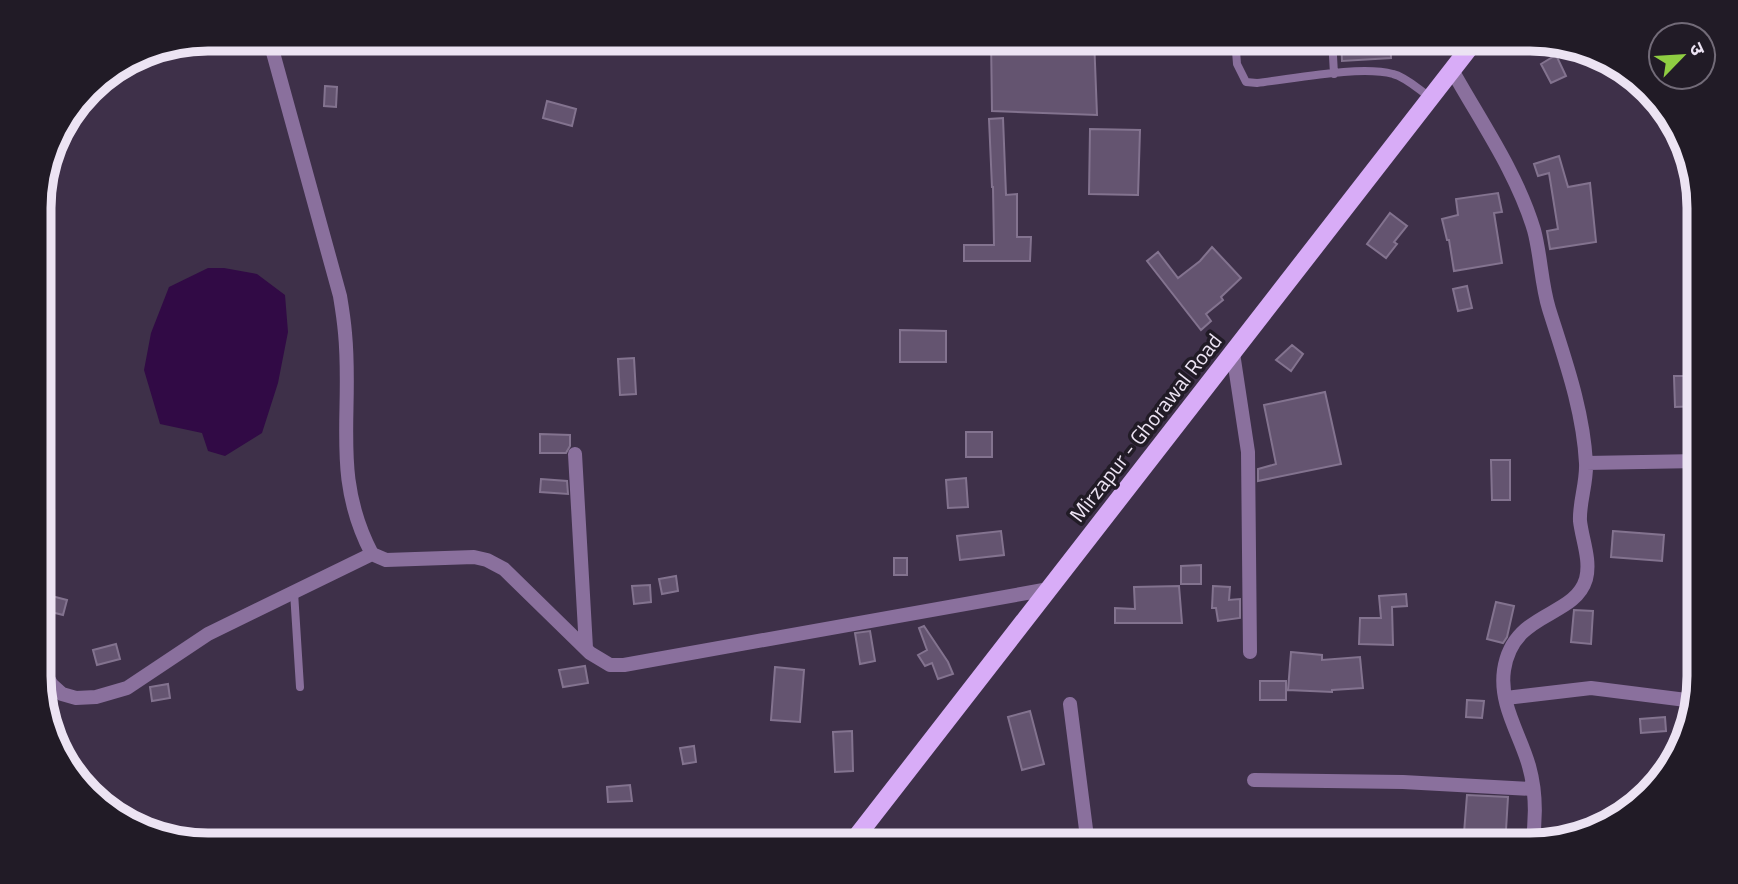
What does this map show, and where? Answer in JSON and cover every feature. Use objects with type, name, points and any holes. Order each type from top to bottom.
[{"type":"main road","name":"Mirzapur - Ghorawal Road","points":[[859,833],[1467,51]]},
{"type":"street","points":[[273,51],[340,296],[345,334],[346,464],[350,494],[361,532],[372,554],[386,560],[474,557],[487,560],[504,569],[586,648],[610,665],[624,665],[1049,589]]},
{"type":"street","points":[[1452,70],[1523,199],[1534,232],[1548,305],[1577,400],[1586,463],[1580,520],[1586,579],[1577,594],[1566,604],[1536,620],[1514,641],[1504,672],[1512,726],[1529,765],[1535,813],[1533,833]]},
{"type":"street","points":[[1233,353],[1248,452],[1250,652]]},
{"type":"street","points":[[575,454],[586,648]]},
{"type":"street","points":[[1586,463],[1687,461]]},
{"type":"street","points":[[51,684],[62,694],[76,698],[127,688],[208,634],[372,554]]},
{"type":"street","points":[[1506,698],[1591,688],[1685,700]]},
{"type":"street","points":[[1070,704],[1086,833]]},
{"type":"street","points":[[1254,780],[1416,783],[1532,789]]},
{"type":"lane","points":[[1236,51],[1237,64],[1246,82],[1359,71],[1396,74],[1430,97]]},
{"type":"lane","points":[[1333,51],[1334,74]]},
{"type":"lane","points":[[294,592],[300,687]]},
{"type":"shaded area","points":[[208,268],[257,274],[285,295],[288,332],[278,383],[262,433],[225,456],[208,451],[202,433],[160,424],[144,370],[151,333],[169,287]]},
{"type":"building","points":[[991,51],[1095,51],[1097,115],[992,111]]},
{"type":"building","points":[[1342,51],[1391,51],[1391,58],[1342,61]]},
{"type":"building","points":[[1556,55],[1566,76],[1551,83],[1541,64]]},
{"type":"building","points":[[325,86],[337,87],[336,107],[324,106]]},
{"type":"building","points":[[547,101],[576,109],[572,126],[543,118]]},
{"type":"building","points":[[1003,118],[1006,195],[1017,194],[1017,237],[1031,237],[1030,261],[964,261],[964,245],[994,245],[989,119]]},
{"type":"building","points":[[1090,129],[1140,130],[1138,195],[1089,194]]},
{"type":"building","points":[[1559,156],[1568,187],[1590,183],[1596,242],[1550,249],[1547,231],[1558,229],[1549,173],[1538,176],[1534,164]]},
{"type":"building","points":[[1498,193],[1502,212],[1494,213],[1502,263],[1454,271],[1442,219],[1458,215],[1456,199]]},
{"type":"building","points":[[1390,213],[1407,226],[1386,258],[1367,244]]},
{"type":"building","points":[[1212,247],[1241,278],[1221,297],[1223,300],[1206,314],[1211,321],[1201,330],[1147,261],[1158,252],[1178,278],[1200,261]]},
{"type":"building","points":[[1467,286],[1472,308],[1458,311],[1453,289]]},
{"type":"building","points":[[900,330],[946,331],[946,362],[900,362]]},
{"type":"building","points":[[1292,345],[1303,354],[1291,371],[1276,360]]},
{"type":"building","points":[[634,358],[636,394],[620,395],[618,359]]},
{"type":"building","points":[[1674,376],[1687,376],[1687,406],[1675,407]]},
{"type":"building","points":[[1325,392],[1341,464],[1258,481],[1258,469],[1276,464],[1264,405]]},
{"type":"building","points":[[966,432],[992,432],[992,457],[966,457]]},
{"type":"building","points":[[540,434],[570,435],[570,446],[566,453],[540,453]]},
{"type":"building","points":[[1491,460],[1510,460],[1510,500],[1492,500]]},
{"type":"building","points":[[966,478],[968,507],[948,508],[946,480]]},
{"type":"building","points":[[541,479],[567,481],[568,494],[540,492]]},
{"type":"building","points":[[1001,531],[1004,555],[960,560],[957,536]]},
{"type":"building","points":[[1613,531],[1664,535],[1662,561],[1611,557]]},
{"type":"building","points":[[894,558],[907,558],[907,575],[894,575]]},
{"type":"building","points":[[1201,565],[1201,584],[1181,584],[1181,566]]},
{"type":"building","points":[[676,576],[678,591],[662,594],[659,579]]},
{"type":"building","points":[[650,585],[651,602],[634,604],[632,586]]},
{"type":"building","points":[[1179,586],[1182,623],[1115,623],[1115,608],[1135,609],[1134,587]]},
{"type":"building","points":[[1213,586],[1230,587],[1229,600],[1240,599],[1240,618],[1218,621],[1216,608],[1212,608]]},
{"type":"building","points":[[1406,594],[1407,606],[1392,607],[1393,645],[1359,644],[1360,618],[1381,618],[1379,596]]},
{"type":"building","points":[[51,596],[67,600],[63,615],[51,612]]},
{"type":"building","points":[[1496,602],[1514,606],[1507,637],[1503,643],[1487,639]]},
{"type":"building","points":[[1574,610],[1593,611],[1591,644],[1571,642]]},
{"type":"building","points":[[924,626],[953,674],[938,679],[932,663],[925,666],[918,655],[927,650],[919,628]]},
{"type":"building","points":[[870,631],[875,661],[860,664],[855,633]]},
{"type":"building","points":[[116,644],[120,659],[97,665],[93,650]]},
{"type":"building","points":[[1291,652],[1322,655],[1322,660],[1360,657],[1363,688],[1332,692],[1288,690]]},
{"type":"building","points":[[585,666],[588,683],[563,687],[559,670]]},
{"type":"building","points":[[775,667],[804,670],[800,722],[771,720]]},
{"type":"building","points":[[1260,681],[1286,681],[1286,700],[1260,700]]},
{"type":"building","points":[[168,684],[170,698],[152,701],[150,687]]},
{"type":"building","points":[[1467,700],[1484,701],[1482,718],[1466,717]]},
{"type":"building","points":[[1030,711],[1044,764],[1022,770],[1008,717]]},
{"type":"building","points":[[1665,717],[1666,731],[1641,733],[1640,719]]},
{"type":"building","points":[[852,731],[853,771],[835,772],[833,732]]},
{"type":"building","points":[[694,746],[696,762],[683,764],[680,748]]},
{"type":"building","points":[[630,785],[632,801],[608,802],[607,787]]},
{"type":"building","points":[[1467,795],[1508,797],[1506,830],[1524,832],[1524,833],[1464,833]]}]
